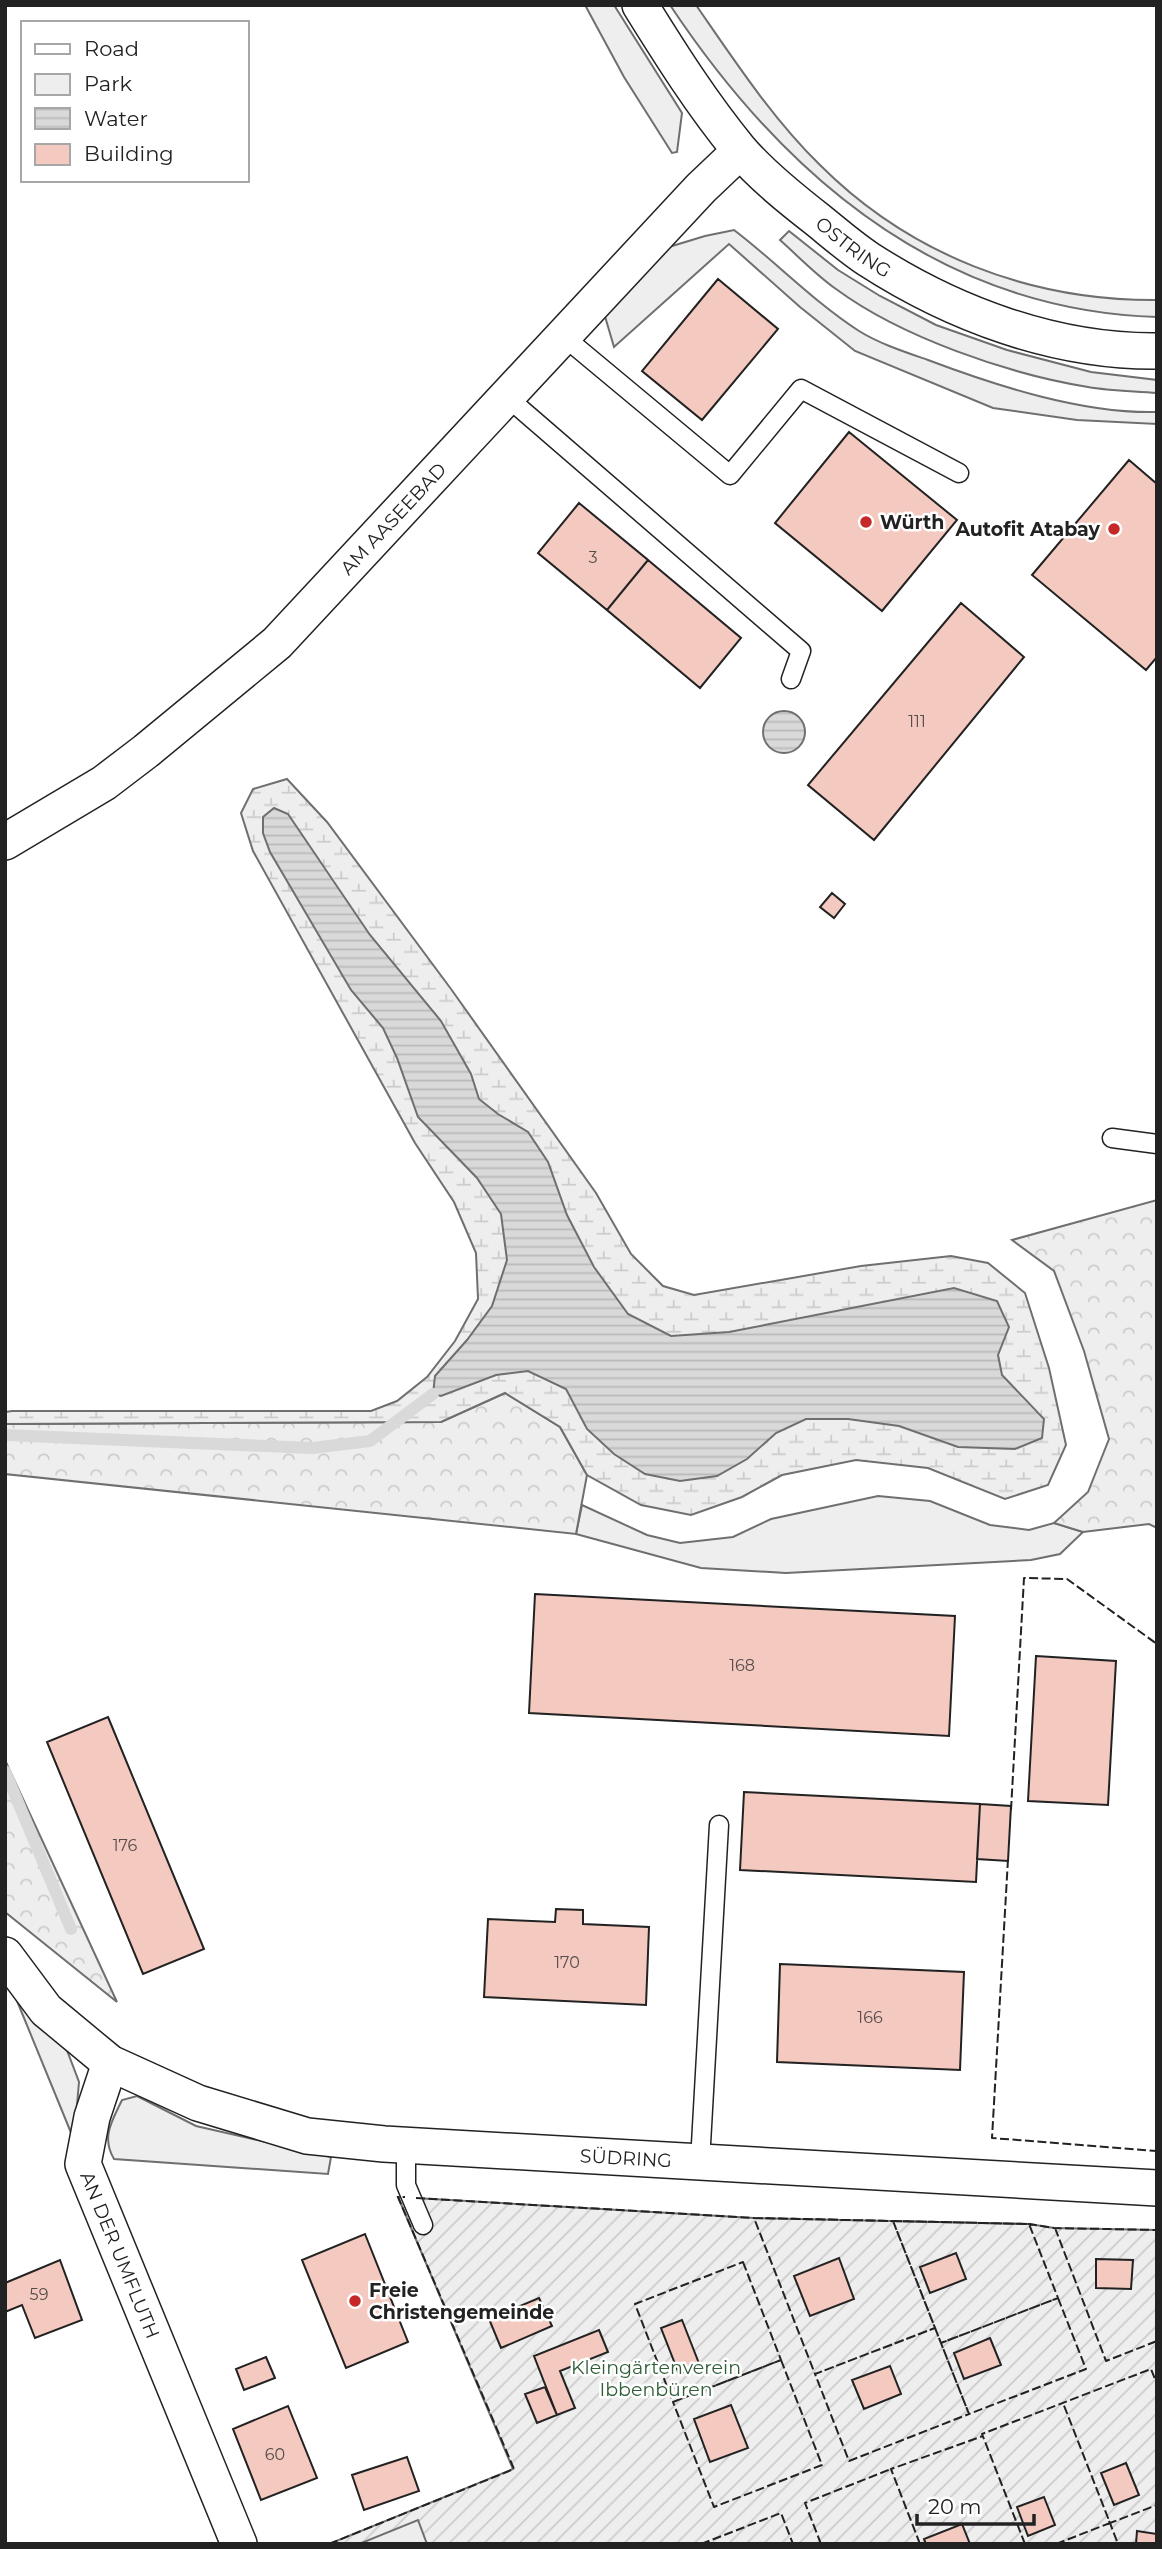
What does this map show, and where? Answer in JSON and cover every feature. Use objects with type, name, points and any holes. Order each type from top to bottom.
[{"type":"street","name":"OSTRING","points":[[640,5],[680,71],[740,151],[797,204],[868,258],[924,290],[992,321],[1054,340],[1137,351],[1157,351]]},
{"type":"street","name":"AM AASEEBAD","points":[[5,842],[104,783],[277,643],[701,188],[740,151]]},
{"type":"street","points":[[5,1955],[46,2010],[110,2063]]},
{"type":"street","name":"SÜDRING","points":[[110,2063],[198,2103],[307,2136],[406,2146],[1157,2188]]},
{"type":"street","name":"AN DER UMFLUTH","points":[[110,2063],[92,2118],[83,2164],[239,2544]]},
{"type":"lane","points":[[563,336],[730,475],[801,389],[959,472]]},
{"type":"lane","points":[[507,397],[802,651],[791,679]]},
{"type":"lane","points":[[1112,1138],[1157,1144]]},
{"type":"lane","points":[[700,2162],[719,1825]]},
{"type":"lane","points":[[406,2146],[406,2185],[423,2225]]},
{"type":"green space","points":[[585,5],[614,5],[682,113],[677,152],[672,153],[624,77]]},
{"type":"green space","points":[[670,5],[696,5],[754,88],[802,147],[855,197],[893,224],[933,248],[975,267],[1018,281],[1063,292],[1157,300],[1157,317],[1079,309],[1006,290],[938,261],[876,223],[818,178],[764,126],[715,68]]},
{"type":"green space","points":[[734,230],[826,307],[875,340],[982,379],[1041,396],[1100,408],[1157,412],[1157,424],[1077,420],[993,408],[855,351],[729,244],[614,347],[604,313],[669,247]]},
{"type":"green space","points":[[789,231],[838,270],[880,296],[936,325],[1007,350],[1091,372],[1157,380],[1157,393],[1088,387],[1057,381],[990,363],[923,338],[862,306],[829,284],[780,240]]},
{"type":"green space","points":[[287,779],[327,822],[451,989],[596,1193],[631,1254],[663,1286],[694,1295],[861,1266],[951,1256],[988,1263],[1025,1293],[1049,1368],[1066,1445],[1048,1485],[1005,1499],[928,1468],[856,1460],[782,1475],[742,1497],[691,1515],[641,1505],[587,1475],[560,1427],[505,1393],[441,1422],[5,1424],[5,1412],[12,1411],[371,1411],[397,1401],[427,1377],[455,1341],[478,1299],[476,1253],[454,1202],[415,1143],[253,851],[241,813],[253,789]]},
{"type":"green space","points":[[1157,1200],[1157,1528],[1149,1524],[1083,1532],[1054,1523],[1088,1492],[1109,1439],[1084,1351],[1054,1271],[1012,1240]]},
{"type":"green space","points":[[505,1393],[560,1427],[587,1475],[576,1534],[5,1474],[5,1424],[441,1422]]},
{"type":"green space","points":[[878,1496],[930,1501],[990,1525],[1029,1530],[1054,1523],[1083,1532],[1060,1554],[1031,1560],[786,1573],[701,1568],[576,1534],[582,1505],[647,1535],[680,1543],[733,1537],[771,1519]]},
{"type":"green space","points":[[5,1760],[117,2002],[5,1912]]},
{"type":"green space","points":[[15,1996],[65,2045],[79,2082],[74,2140]]},
{"type":"green space","points":[[137,2096],[196,2126],[331,2157],[328,2174],[114,2159],[108,2143],[109,2129],[122,2100]]},
{"type":"green space","name":"Kleingärtenverein Ibbenbüren","points":[[398,2197],[754,2218],[1029,2224],[1054,2228],[1157,2230],[1157,2544],[329,2544],[513,2469]]},
{"type":"shaded area","points":[[418,2520],[427,2544],[359,2544]]},
{"type":"water","points":[[784,711],[799,717],[805,732],[799,747],[784,753],[769,747],[763,732],[769,717]]},
{"type":"water","points":[[274,808],[288,814],[370,935],[441,1021],[471,1074],[479,1099],[528,1132],[548,1162],[567,1215],[594,1267],[628,1314],[671,1336],[729,1332],[954,1288],[997,1301],[1009,1327],[998,1355],[1002,1375],[1044,1419],[1042,1438],[1015,1449],[958,1447],[899,1426],[848,1419],[806,1419],[776,1433],[747,1459],[717,1476],[680,1481],[645,1474],[614,1454],[587,1429],[566,1389],[528,1371],[496,1375],[441,1396],[433,1394],[435,1376],[492,1306],[507,1260],[501,1214],[477,1178],[418,1117],[383,1028],[351,990],[270,852],[263,833],[263,817]]},
{"type":"building","points":[[718,279],[778,329],[702,420],[642,371]]},
{"type":"building","name":"Würth","points":[[849,432],[957,520],[882,611],[775,523]]},
{"type":"building","name":"Autofit Atabay","points":[[1129,460],[1157,484],[1157,657],[1146,670],[1032,575]]},
{"type":"building","points":[[579,503],[648,560],[607,610],[538,553]]},
{"type":"building","points":[[648,560],[741,638],[700,688],[607,610]]},
{"type":"building","points":[[961,603],[1024,657],[874,840],[808,785]]},
{"type":"building","points":[[832,893],[845,904],[834,918],[820,907]]},
{"type":"building","points":[[535,1594],[955,1616],[949,1736],[529,1713]]},
{"type":"building","points":[[1036,1656],[1116,1661],[1108,1805],[1028,1801]]},
{"type":"building","points":[[108,1717],[204,1949],[143,1974],[47,1742]]},
{"type":"building","points":[[744,1792],[980,1804],[976,1882],[740,1870]]},
{"type":"building","points":[[980,1804],[1011,1806],[1008,1861],[977,1859]]},
{"type":"building","points":[[556,1909],[583,1910],[583,1924],[649,1927],[646,2005],[484,1997],[488,1919],[555,1922]]},
{"type":"building","points":[[780,1964],[964,1972],[960,2070],[777,2062]]},
{"type":"building","name":"Freie Christengemeinde","points":[[365,2234],[408,2342],[346,2368],[302,2260]]},
{"type":"building","points":[[956,2253],[966,2279],[930,2293],[920,2267]]},
{"type":"building","points":[[839,2258],[854,2299],[810,2316],[794,2276]]},
{"type":"building","points":[[1096,2259],[1133,2260],[1131,2289],[1096,2288]]},
{"type":"building","points":[[60,2260],[82,2320],[35,2338],[22,2305],[5,2312],[5,2283]]},
{"type":"building","points":[[539,2298],[552,2326],[501,2348],[489,2319]]},
{"type":"building","points":[[682,2320],[700,2366],[679,2374],[661,2328]]},
{"type":"building","points":[[599,2330],[608,2352],[560,2371],[575,2408],[557,2415],[534,2356]]},
{"type":"building","points":[[990,2338],[1001,2365],[964,2379],[954,2353]]},
{"type":"building","points":[[266,2357],[275,2378],[244,2390],[236,2369]]},
{"type":"building","points":[[890,2366],[901,2394],[864,2409],[852,2380]]},
{"type":"building","points":[[545,2387],[557,2415],[537,2423],[525,2394]]},
{"type":"building","points":[[731,2405],[748,2448],[710,2462],[694,2419]]},
{"type":"building","points":[[288,2406],[317,2478],[261,2500],[233,2429]]},
{"type":"building","points":[[407,2457],[419,2491],[364,2510],[352,2475]]},
{"type":"building","points":[[1126,2463],[1139,2495],[1114,2505],[1101,2473]]},
{"type":"building","points":[[1044,2497],[1055,2525],[1028,2536],[1017,2507]]},
{"type":"building","points":[[962,2524],[970,2544],[926,2544],[924,2539]]},
{"type":"building","points":[[1137,2531],[1157,2534],[1157,2544],[1136,2544]]},
{"type":"waterway","points":[[5,1435],[312,1448],[370,1441],[433,1394]]},
{"type":"waterway","points":[[5,1771],[71,1929]]},
{"type":"fence","points":[[1011,1810],[1024,1578],[1067,1579],[1157,1644]]},
{"type":"fence","points":[[1008,1859],[992,2138],[1157,2151]]},
{"type":"fence","points":[[329,2544],[514,2469],[398,2197],[405,2197]]},
{"type":"fence","points":[[416,2198],[754,2218],[1029,2224],[1054,2228],[1157,2230]]},
{"type":"fence","points":[[754,2218],[893,2221],[935,2328],[815,2374],[754,2218]]},
{"type":"fence","points":[[893,2221],[1029,2224],[1058,2298],[941,2343],[893,2221]]},
{"type":"fence","points":[[1055,2228],[1106,2361],[1157,2341]]},
{"type":"fence","points":[[743,2262],[781,2360],[673,2402],[635,2304],[743,2262]]},
{"type":"fence","points":[[1058,2298],[1086,2369],[969,2414],[941,2343],[1058,2298]]},
{"type":"fence","points":[[935,2328],[969,2414],[849,2461],[815,2374],[935,2328]]},
{"type":"fence","points":[[781,2360],[822,2465],[714,2507],[673,2402],[781,2360]]},
{"type":"fence","points":[[1025,2544],[982,2434],[1151,2369],[1157,2384]]},
{"type":"fence","points":[[1056,2544],[1110,2523],[1063,2403]]},
{"type":"fence","points":[[920,2544],[891,2469],[983,2436]]},
{"type":"fence","points":[[821,2544],[805,2503],[891,2469],[892,2472]]},
{"type":"fence","points":[[1109,2521],[1110,2523],[1157,2505]]},
{"type":"fence","points":[[701,2544],[781,2513],[793,2544]]},
{"type":"fence","points":[[1108,2524],[1110,2523],[1118,2544]]},
{"type":"place","name":"Würth","points":[[866,522]]},
{"type":"place","name":"Autofit Atabay","points":[[1114,529]]},
{"type":"place","name":"Freie Christengemeinde","points":[[355,2301]]}]
